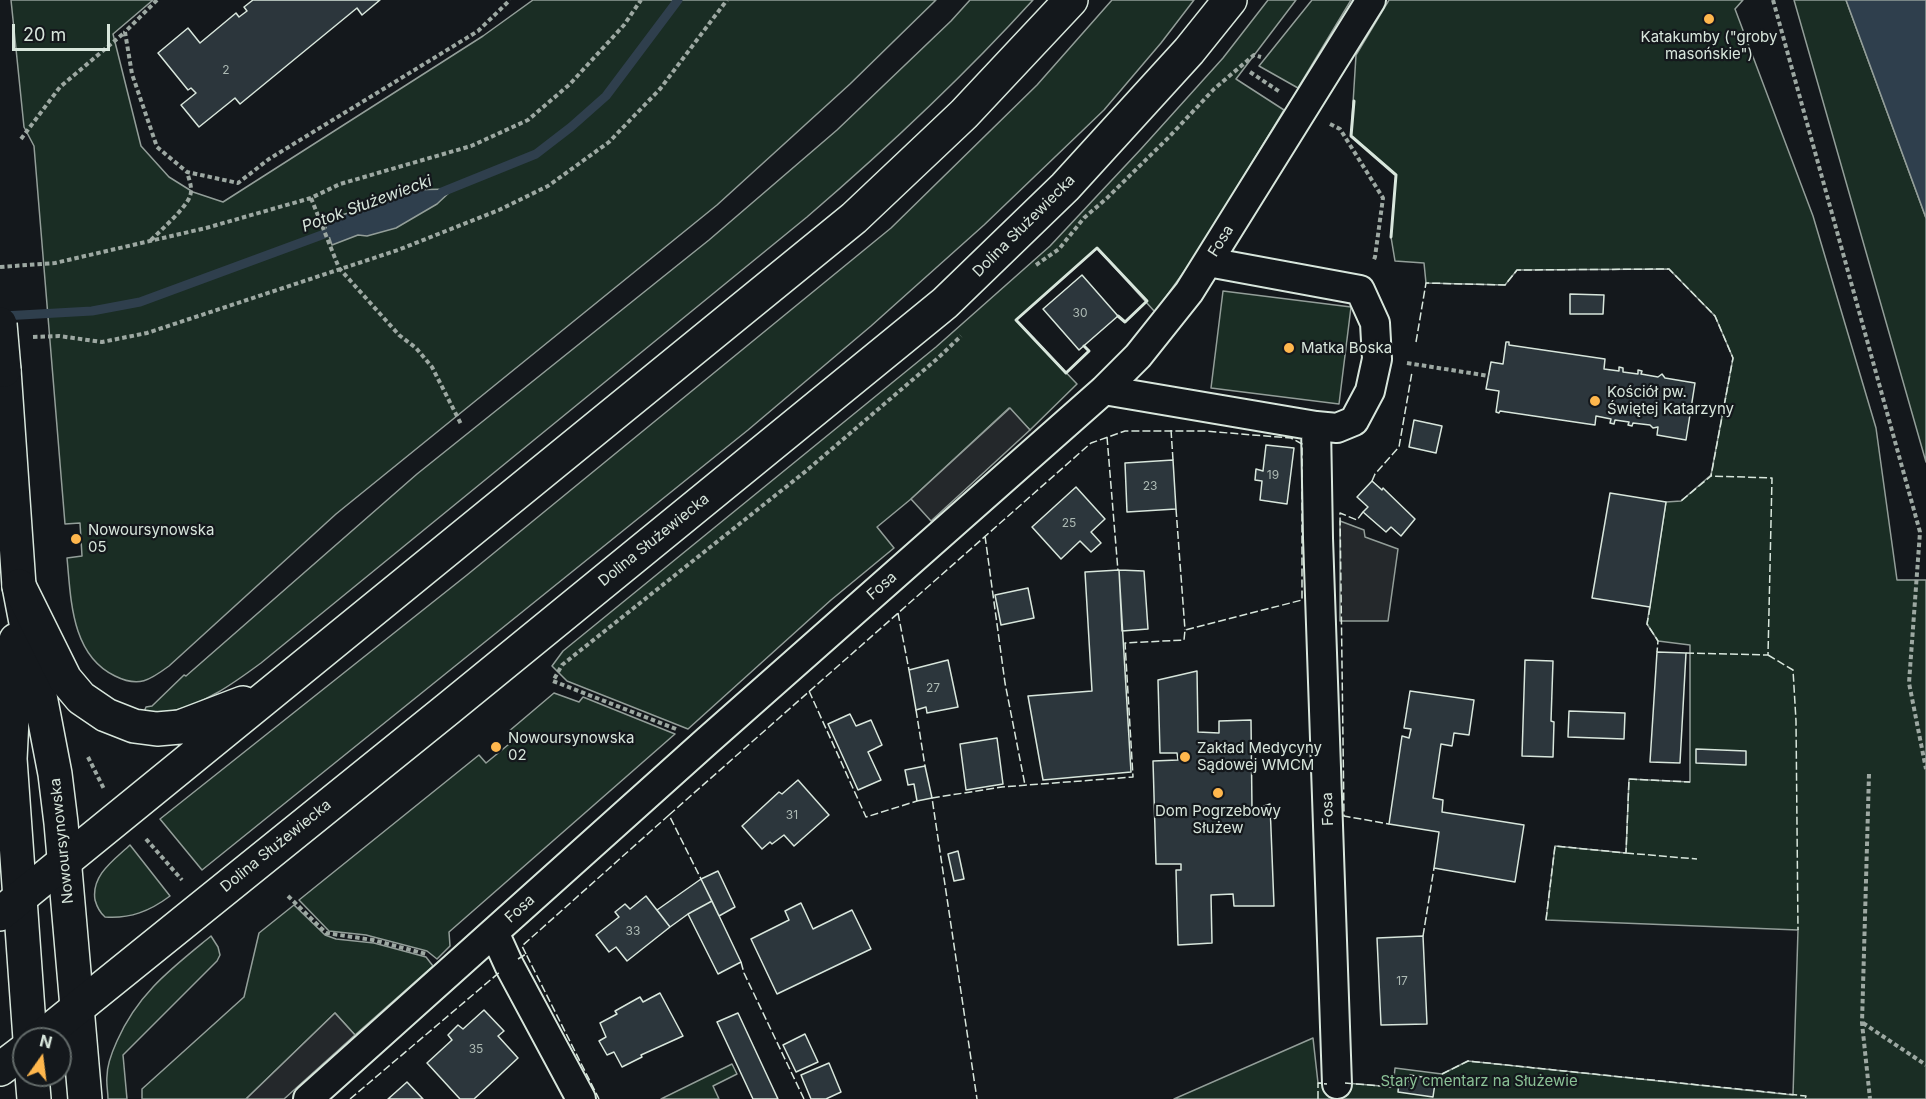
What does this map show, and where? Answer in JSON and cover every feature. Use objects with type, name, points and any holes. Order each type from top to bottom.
[{"type":"main road","points":[[10,906],[854,218],[964,114],[1071,0]]},
{"type":"main road","name":"Dolina Służewiecka","points":[[54,1027],[945,303],[1065,187],[1189,51],[1230,0]]},
{"type":"main road","name":"Nowoursynowska","points":[[0,324],[19,586],[55,774],[65,860],[85,1099]]},
{"type":"main road","points":[[19,586],[65,679],[81,698],[94,708],[126,724],[157,729],[180,727],[273,691]]},
{"type":"main road","name":"Nowoursynowska","points":[[19,586],[10,759],[10,906],[28,1027]]},
{"type":"main road","points":[[0,1070],[12,1060]]},
{"type":"street","name":"Fosa","points":[[308,1099],[707,741],[1104,390],[1138,356],[1167,321],[1208,262],[1371,0]]},
{"type":"street","points":[[1104,390],[1316,426],[1337,428],[1354,421],[1370,391],[1377,359],[1375,323],[1360,290],[1208,262]]},
{"type":"street","name":"Fosa","points":[[1316,426],[1337,1084]]},
{"type":"street","points":[[494,932],[509,965],[581,1099]]},
{"type":"path","points":[[21,139],[60,87],[125,32],[157,0]]},
{"type":"path","points":[[125,32],[132,74],[157,147],[187,172],[238,183],[269,159],[478,31],[510,0]]},
{"type":"path","points":[[0,267],[55,263],[206,228],[311,198],[340,184],[471,146],[528,120],[570,84],[624,25],[641,0]]},
{"type":"path","points":[[59,336],[102,342],[147,333],[398,250],[499,210],[548,186],[609,142],[660,89],[727,0]]},
{"type":"path","points":[[1773,0],[1920,532],[1909,683],[1926,769]]},
{"type":"path","points":[[1254,55],[1261,57]]},
{"type":"path","points":[[1250,72],[1281,92]]},
{"type":"path","points":[[1340,129],[1383,198],[1375,257],[1360,290]]},
{"type":"path","points":[[151,240],[171,220],[190,195],[187,172]]},
{"type":"path","points":[[311,198],[339,268],[399,335],[416,348],[432,367],[461,424]]},
{"type":"path","points":[[1377,359],[1489,376]]},
{"type":"path","points":[[553,681],[707,741]]},
{"type":"path","points":[[88,757],[104,789]]},
{"type":"path","points":[[1869,774],[1863,1023],[1870,1099]]},
{"type":"path","points":[[141,833],[186,885]]},
{"type":"path","points":[[288,896],[326,933],[373,940],[428,954],[447,975]]},
{"type":"path","points":[[1863,1023],[1926,1065]]},
{"type":"green space","points":[[11,0],[153,0],[113,34],[141,146],[169,177],[193,192],[223,202],[483,36],[533,0],[936,0],[850,84],[717,205],[336,514],[169,666],[156,675],[138,682],[123,680],[100,667],[82,640],[72,608],[67,558],[82,556],[80,523],[65,524],[34,146],[24,127]]},
{"type":"green space","points":[[970,0],[1033,0],[923,112],[807,217],[261,663],[229,686],[193,705],[165,713],[144,712],[146,707],[152,706],[184,675],[186,676],[417,474],[709,240],[837,130]]},
{"type":"green space","points":[[1112,0],[1194,0],[1104,110],[984,225],[871,326],[748,430],[202,870],[160,819],[467,575],[891,228],[1037,85]]},
{"type":"green space","points":[[1268,0],[1296,0],[1236,79],[1284,110],[1196,255],[1155,312],[1097,248],[1016,320],[1077,384],[1030,430],[1009,408],[911,499],[877,527],[894,548],[831,600],[688,729],[567,681],[552,666],[563,651],[936,347],[1050,246],[1223,58]]},
{"type":"green space","points":[[1312,0],[1351,0],[1298,88],[1259,66]]},
{"type":"green space","name":"Stary cmentarz na Służewie","points":[[1389,0],[1743,0],[1735,9],[1813,216],[1876,428],[1897,580],[1926,580],[1926,1099],[1174,1099],[1313,1038],[1318,1083],[1393,1087],[1395,1068],[1442,1074],[1468,1061],[1793,1095],[1798,930],[1546,920],[1555,846],[1626,853],[1629,779],[1690,782],[1690,645],[1658,641],[1647,624],[1666,502],[1681,501],[1711,475],[1733,358],[1715,316],[1669,269],[1517,270],[1505,285],[1426,283],[1424,263],[1395,261],[1391,237],[1396,175],[1351,136],[1356,55]]},
{"type":"green space","points":[[1794,0],[1846,0],[1926,218],[1926,462]]},
{"type":"green space","points":[[1223,291],[1351,307],[1339,404],[1211,388]]},
{"type":"green space","points":[[554,693],[579,702],[583,697],[675,734],[449,932],[450,946],[437,959],[427,951],[366,935],[329,931],[299,900],[479,755],[486,763],[514,740],[508,732]]},
{"type":"green space","points":[[130,845],[170,896],[139,913],[123,917],[105,917],[98,909],[95,900],[97,883],[111,862]]},
{"type":"green space","points":[[294,905],[325,935],[336,939],[374,943],[426,957],[433,966],[355,1035],[335,1013],[246,1099],[142,1099],[142,1089],[244,997],[259,933]]},
{"type":"green space","points":[[211,936],[220,955],[217,961],[123,1055],[127,1099],[108,1099],[109,1063],[125,1024],[157,982]]},
{"type":"green space","points":[[732,1064],[737,1074],[713,1086],[719,1099],[661,1099]]},
{"type":"shaded area","points":[[1010,408],[1030,430],[931,521],[911,499]]},
{"type":"shaded area","points":[[1340,521],[1364,530],[1365,537],[1398,549],[1388,621],[1340,621]]},
{"type":"shaded area","points":[[335,1013],[355,1035],[284,1099],[246,1099]]},
{"type":"water","points":[[1846,0],[1926,0],[1926,218]]},
{"type":"water","points":[[453,189],[437,204],[396,228],[367,236],[358,235],[332,245],[324,221],[351,212],[368,201],[400,190]]},
{"type":"building","points":[[253,0],[380,0],[362,15],[357,8],[240,104],[235,98],[199,127],[181,105],[196,93],[191,88],[188,90],[158,53],[188,28],[200,43],[236,13],[239,17],[247,11],[244,7]]},
{"type":"building","points":[[1082,275],[1118,316],[1079,350],[1043,309]]},
{"type":"building","points":[[1570,294],[1604,295],[1603,314],[1570,314]]},
{"type":"building","name":"Kościół pw. Świętej Katarzyny","points":[[1506,342],[1509,342],[1509,345],[1605,359],[1604,369],[1619,371],[1619,367],[1623,368],[1623,372],[1638,374],[1638,370],[1642,371],[1641,374],[1658,377],[1662,374],[1665,378],[1695,383],[1686,440],[1657,435],[1658,427],[1633,423],[1632,426],[1628,425],[1629,422],[1615,420],[1614,424],[1610,423],[1611,419],[1596,416],[1595,425],[1496,412],[1499,391],[1486,389],[1491,362],[1503,364]]},
{"type":"building","points":[[1414,420],[1442,426],[1436,453],[1409,447]]},
{"type":"building","points":[[1266,445],[1294,448],[1287,504],[1260,500],[1262,481],[1255,480],[1256,469],[1263,471]]},
{"type":"building","points":[[1173,460],[1176,509],[1127,512],[1125,463]]},
{"type":"building","points":[[1372,481],[1382,490],[1383,488],[1415,519],[1401,536],[1391,527],[1386,532],[1363,512],[1368,507],[1357,497]]},
{"type":"building","points":[[1076,487],[1105,519],[1091,532],[1101,543],[1091,552],[1080,541],[1061,559],[1032,527]]},
{"type":"building","points":[[1610,493],[1666,502],[1650,607],[1592,598]]},
{"type":"building","points":[[1119,570],[1131,772],[1043,780],[1028,696],[1092,691],[1085,572]]},
{"type":"building","points":[[1119,570],[1144,571],[1148,629],[1122,631]]},
{"type":"building","points":[[1028,588],[1034,618],[1001,625],[995,595]]},
{"type":"building","points":[[1657,652],[1686,653],[1680,763],[1650,762]]},
{"type":"building","points":[[948,660],[958,707],[927,713],[926,707],[916,710],[909,670]]},
{"type":"building","points":[[1525,660],[1553,661],[1551,721],[1554,722],[1553,757],[1522,756]]},
{"type":"building","points":[[1197,671],[1198,732],[1219,733],[1219,721],[1251,720],[1252,810],[1270,804],[1274,906],[1234,906],[1233,894],[1211,895],[1212,943],[1178,945],[1176,870],[1181,870],[1181,864],[1156,864],[1153,761],[1178,760],[1177,753],[1160,753],[1158,680]]},
{"type":"building","points":[[1410,691],[1474,700],[1469,735],[1454,733],[1452,746],[1441,744],[1433,798],[1443,800],[1442,812],[1524,825],[1515,882],[1434,868],[1439,832],[1389,824],[1402,736],[1409,738],[1411,729],[1404,728]]},
{"type":"building","points":[[1569,711],[1625,713],[1624,739],[1568,737]]},
{"type":"building","points":[[850,714],[856,726],[871,720],[882,745],[868,752],[881,780],[858,790],[828,724]]},
{"type":"building","points":[[997,738],[1003,784],[966,790],[960,744]]},
{"type":"building","points":[[1696,749],[1746,751],[1746,765],[1696,763]]},
{"type":"building","points":[[925,766],[932,798],[917,801],[914,784],[908,785],[905,770]]},
{"type":"building","points":[[798,780],[829,815],[794,846],[784,835],[762,849],[742,826],[779,792],[782,794]]},
{"type":"building","points":[[958,851],[964,879],[954,881],[948,854]]},
{"type":"building","points":[[718,871],[735,907],[719,916],[701,879]]},
{"type":"building","points":[[701,879],[712,901],[670,927],[657,910]]},
{"type":"building","points":[[646,896],[670,927],[627,961],[616,947],[609,952],[596,935],[619,917],[615,912],[625,904],[630,909]]},
{"type":"building","points":[[712,901],[741,962],[718,974],[688,914]]},
{"type":"building","points":[[801,903],[813,929],[852,910],[871,949],[777,994],[751,939],[789,920],[785,911]]},
{"type":"building","points":[[1423,936],[1427,1024],[1381,1025],[1377,938]]},
{"type":"building","points":[[660,993],[683,1036],[641,1055],[642,1057],[622,1067],[614,1052],[607,1055],[599,1041],[606,1037],[600,1023],[617,1014],[615,1011],[640,997],[643,1002]]},
{"type":"building","points":[[484,1010],[504,1031],[498,1036],[518,1058],[474,1099],[460,1099],[427,1063],[452,1040],[448,1035],[458,1025],[463,1029]]},
{"type":"building","points":[[738,1013],[778,1099],[753,1099],[717,1022]]},
{"type":"building","points":[[805,1034],[818,1062],[796,1072],[783,1045]]},
{"type":"building","points":[[829,1063],[841,1092],[826,1099],[811,1099],[801,1075]]},
{"type":"building","points":[[1410,1075],[1428,1078],[1427,1082],[1435,1083],[1433,1097],[1398,1092],[1399,1080],[1409,1081]]},
{"type":"building","points":[[407,1082],[423,1099],[388,1099]]},
{"type":"waterway","name":"Potok Służewiecki","points":[[442,192],[536,154],[571,127],[606,96],[678,0]]},
{"type":"waterway","name":"Potok Służewiecki","points":[[3,316],[92,311],[140,302],[338,229]]},
{"type":"fence","points":[[1416,342],[1426,283],[1505,285],[1517,270],[1669,269],[1715,316],[1733,358],[1711,476],[1681,501]]},
{"type":"fence","points":[[1372,481],[1375,474],[1399,447],[1412,372]]},
{"type":"fence","points":[[1171,430],[1173,460]]},
{"type":"fence","points":[[669,815],[1091,443],[1125,431],[1204,431],[1291,438],[1302,444],[1302,600],[1185,630],[1184,640],[1125,643],[1133,777],[1002,787],[932,798],[977,1099]]},
{"type":"fence","points":[[1107,437],[1118,571]]},
{"type":"fence","points":[[1686,653],[1768,655],[1772,478],[1711,476]]},
{"type":"fence","points":[[1176,509],[1185,630]]},
{"type":"fence","points":[[1363,512],[1357,520],[1340,513],[1344,816],[1389,824]]},
{"type":"fence","points":[[985,536],[1005,683],[1025,785]]},
{"type":"fence","points":[[1650,607],[1647,624],[1658,641],[1657,652]]},
{"type":"fence","points":[[898,613],[909,670]]},
{"type":"fence","points":[[1768,655],[1793,670],[1796,721],[1798,930]]},
{"type":"fence","points":[[809,691],[866,817],[917,801]]},
{"type":"fence","points":[[916,710],[925,766]]},
{"type":"fence","points":[[1546,920],[1555,846],[1626,853],[1629,779],[1690,782]]},
{"type":"fence","points":[[526,954],[522,946],[669,815],[701,879]]},
{"type":"fence","points":[[1626,853],[1697,859]]},
{"type":"fence","points":[[1423,936],[1434,868]]},
{"type":"fence","points":[[518,959],[526,954],[599,1099]]},
{"type":"fence","points":[[741,962],[744,973],[804,1099]]},
{"type":"fence","points":[[350,1099],[501,971]]},
{"type":"fence","points":[[1442,1074],[1468,1061],[1806,1096],[1805,1099]]},
{"type":"fence","points":[[1318,1099],[1318,1083],[1327,1084]]},
{"type":"fence","points":[[1345,1083],[1393,1087]]},
{"type":"wall","points":[[1354,101],[1351,136],[1396,175],[1391,237]]},
{"type":"wall","points":[[1084,346],[1089,351],[1066,373],[1016,320],[1097,248],[1147,301],[1125,322],[1118,316]]},
{"type":"place","name":"Katakumby (\"groby masońskie\")","points":[[1709,19]]},
{"type":"place","name":"Matka Boska","points":[[1289,348]]},
{"type":"place","name":"Kościół pw. Świętej Katarzyny","points":[[1595,401]]},
{"type":"place","name":"Nowoursynowska 05","points":[[76,539]]},
{"type":"place","name":"Nowoursynowska 02","points":[[496,747]]},
{"type":"place","name":"Zakład Medycyny Sądowej WMCM","points":[[1185,757]]},
{"type":"place","name":"Dom Pogrzebowy Służew","points":[[1218,793]]}]
